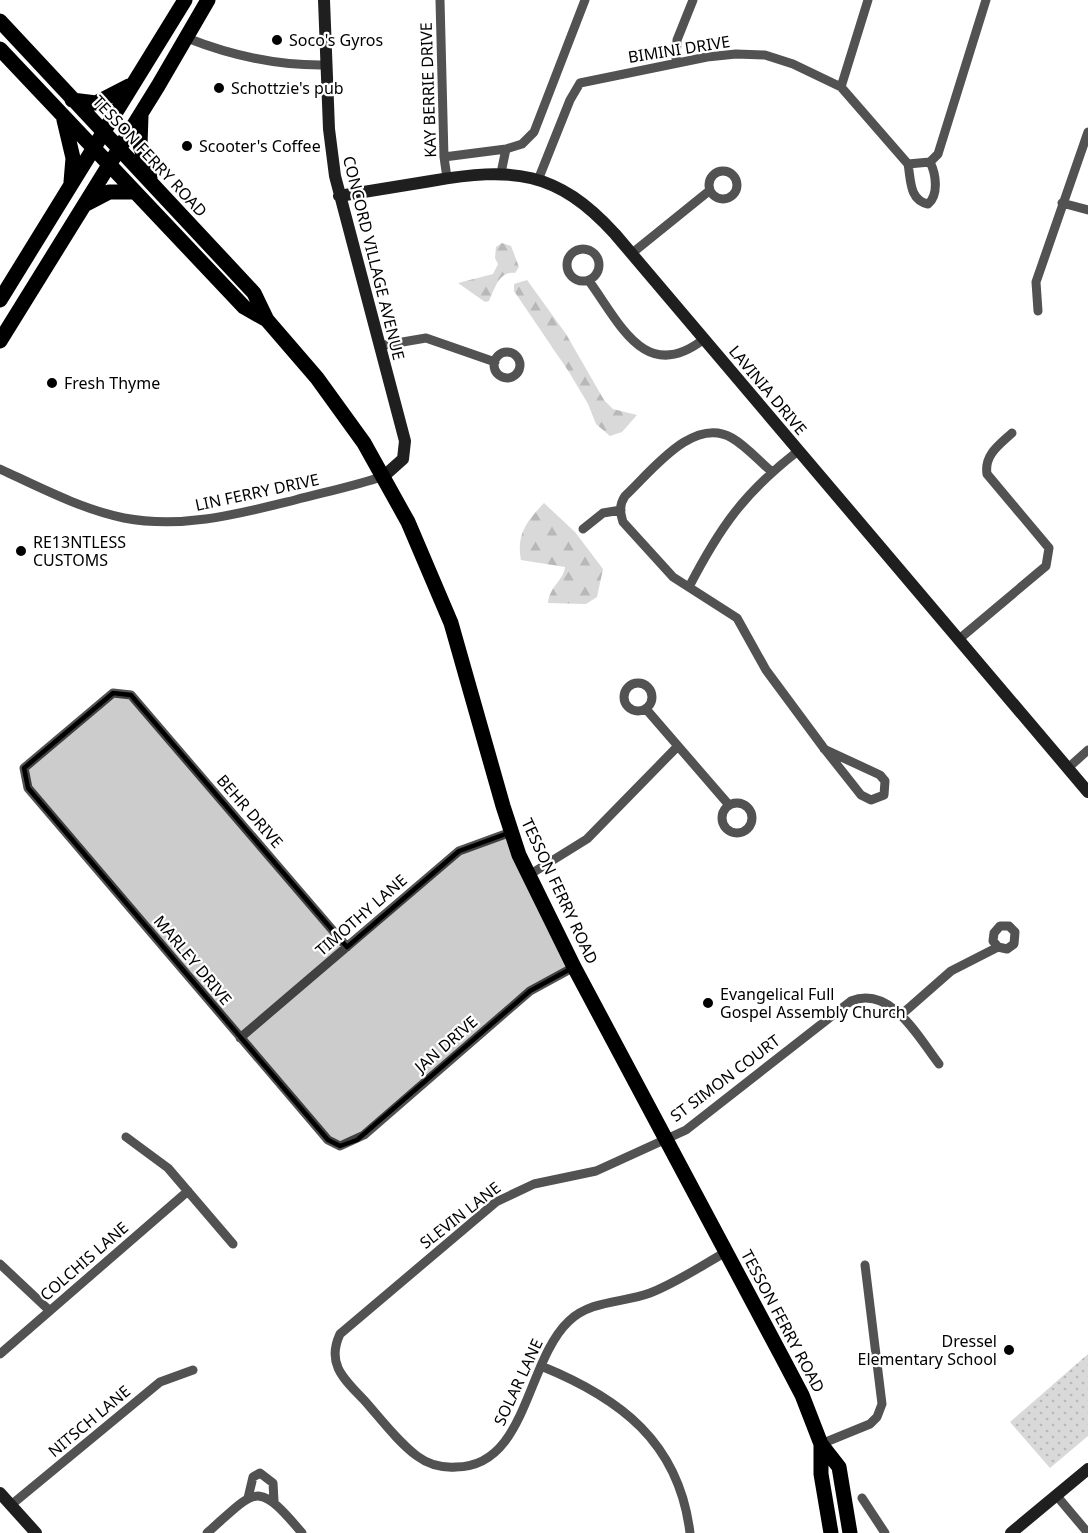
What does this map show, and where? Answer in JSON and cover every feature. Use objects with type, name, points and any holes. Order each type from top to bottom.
[{"type":"main road","points":[[0,300],[185,0]]},
{"type":"main road","points":[[0,341],[141,114],[208,0]]},
{"type":"main road","name":"TESSON FERRY ROAD","points":[[0,21],[254,293],[267,320],[336,402],[384,476],[412,529],[443,601],[511,832],[529,875],[574,967],[802,1395],[821,1444],[839,1467],[850,1533]]},
{"type":"main road","name":"TESSON FERRY ROAD","points":[[0,49],[244,307],[267,320]]},
{"type":"main road","points":[[72,100],[96,103],[134,83]]},
{"type":"main road","points":[[141,114],[140,145],[152,183]]},
{"type":"main road","points":[[63,117],[73,158],[70,185]]},
{"type":"main road","points":[[84,206],[109,192],[134,192]]},
{"type":"main road","name":"TESSON FERRY ROAD","points":[[821,1444],[821,1474],[831,1533]]},
{"type":"street","name":"CONCORD VILLAGE AVENUE","points":[[324,0],[332,158],[339,196],[405,448],[398,465],[384,476]]},
{"type":"street","name":"KAY BERRIE DRIVE","points":[[440,0],[444,157],[447,178]]},
{"type":"street","points":[[444,157],[506,149],[522,144],[534,132],[585,0]]},
{"type":"street","points":[[676,61],[677,40],[693,0]]},
{"type":"street","points":[[841,87],[868,0]]},
{"type":"street","points":[[925,163],[935,193],[928,204],[920,202],[914,196],[908,164],[925,163],[938,154],[986,0]]},
{"type":"street","points":[[187,38],[212,48],[299,66],[327,65]]},
{"type":"street","name":"BIMINI DRIVE","points":[[538,180],[570,100],[580,83],[676,61],[736,54],[765,55],[793,64],[841,87],[908,164]]},
{"type":"street","points":[[1038,311],[1036,282],[1088,132]]},
{"type":"street","points":[[501,173],[506,149]]},
{"type":"street","name":"LAVINIA DRIVE","points":[[339,196],[447,178],[501,173],[538,180],[567,192],[592,210],[1088,792]]},
{"type":"street","points":[[631,254],[710,191]]},
{"type":"street","points":[[1062,203],[1088,210]]},
{"type":"street","points":[[589,281],[633,342],[653,355],[669,357],[681,354],[704,339]]},
{"type":"street","points":[[379,346],[426,338],[495,362]]},
{"type":"street","points":[[771,472],[731,437],[701,432],[685,440],[625,496],[621,510],[623,522],[673,577],[737,618],[766,670],[824,749],[861,795],[871,800],[884,795],[885,781],[880,775],[824,749]]},
{"type":"street","points":[[958,640],[1046,566],[1049,548],[987,474],[986,464],[990,455],[1011,433]]},
{"type":"street","points":[[689,587],[727,520],[771,472],[798,452]]},
{"type":"street","name":"LIN FERRY DRIVE","points":[[0,469],[45,490],[112,515],[160,522],[222,517],[330,492],[384,476]]},
{"type":"street","points":[[584,529],[603,513],[621,510]]},
{"type":"street","name":"MARLEY DRIVE","points":[[131,694],[113,693],[24,768],[28,788],[328,1140],[340,1146]]},
{"type":"street","name":"BEHR DRIVE","points":[[131,694],[347,947]]},
{"type":"street","points":[[646,709],[729,805]]},
{"type":"street","points":[[529,875],[587,839],[677,747]]},
{"type":"street","points":[[1068,768],[1088,750]]},
{"type":"street","name":"TIMOTHY LANE","points":[[240,1038],[459,851],[511,832]]},
{"type":"street","points":[[901,1015],[951,971],[998,947]]},
{"type":"street","name":"JAN DRIVE","points":[[340,1146],[364,1135],[530,991],[574,967]]},
{"type":"street","name":"ST SIMON COURT","points":[[666,1139],[686,1130],[851,1001],[871,998],[884,1002],[901,1015],[939,1064]]},
{"type":"street","points":[[126,1137],[157,1158],[233,1244]]},
{"type":"street","name":"SLEVIN LANE","points":[[468,1467],[437,1467],[411,1451],[339,1372],[333,1348],[339,1334],[496,1202],[534,1184],[596,1170],[666,1139]]},
{"type":"street","name":"COLCHIS LANE","points":[[0,1354],[188,1191]]},
{"type":"street","name":"SOLAR LANE","points":[[468,1467],[485,1461],[503,1446],[557,1335],[580,1312],[652,1292],[726,1252]]},
{"type":"street","points":[[0,1264],[51,1311]]},
{"type":"street","points":[[821,1444],[870,1424],[877,1417],[882,1404],[865,1265]]},
{"type":"street","points":[[541,1366],[580,1382],[606,1397],[627,1413],[652,1438],[666,1457],[679,1486],[690,1533]]},
{"type":"street","name":"NITSCH LANE","points":[[3,1498],[160,1382],[193,1370]]},
{"type":"street","points":[[1011,1533],[1088,1468]]},
{"type":"street","points":[[248,1498],[253,1477],[260,1473],[273,1483],[274,1501]]},
{"type":"street","points":[[1056,1495],[1088,1533]]},
{"type":"street","points":[[207,1533],[248,1498],[264,1496],[274,1501],[302,1533]]},
{"type":"street","points":[[3,1498],[36,1533]]},
{"type":"street","points":[[862,1498],[885,1533]]},
{"type":"highlighted area","points":[[113,693],[131,695],[347,947],[459,851],[511,832],[574,967],[530,991],[357,1140],[340,1146],[328,1140],[28,788],[24,768]]},
{"type":"green space","points":[[502,243],[511,246],[519,267],[515,273],[501,278],[489,301],[485,302],[458,283],[493,274],[498,264],[495,258],[496,247]]},
{"type":"green space","points":[[527,280],[566,334],[604,400],[613,409],[637,415],[622,432],[610,436],[596,424],[588,404],[569,372],[514,291],[514,284]]},
{"type":"green space","points":[[544,503],[575,532],[603,569],[597,597],[586,604],[548,603],[551,592],[565,567],[521,560],[520,543],[524,528]]},
{"type":"green space","points":[[1088,1354],[1088,1436],[1050,1468],[1010,1422]]},
{"type":"place","name":"Soco's Gyros","points":[[277,40]]},
{"type":"place","name":"Schottzie's pub","points":[[219,88]]},
{"type":"place","name":"Scooter's Coffee","points":[[187,146]]},
{"type":"place","name":"Fresh Thyme","points":[[52,383]]},
{"type":"place","name":"RE13NTLESS CUSTOMS","points":[[21,551]]},
{"type":"place","name":"Evangelical Full Gospel Assembly Church","points":[[708,1003]]},
{"type":"place","name":"Dressel Elementary School","points":[[1009,1350]]}]
